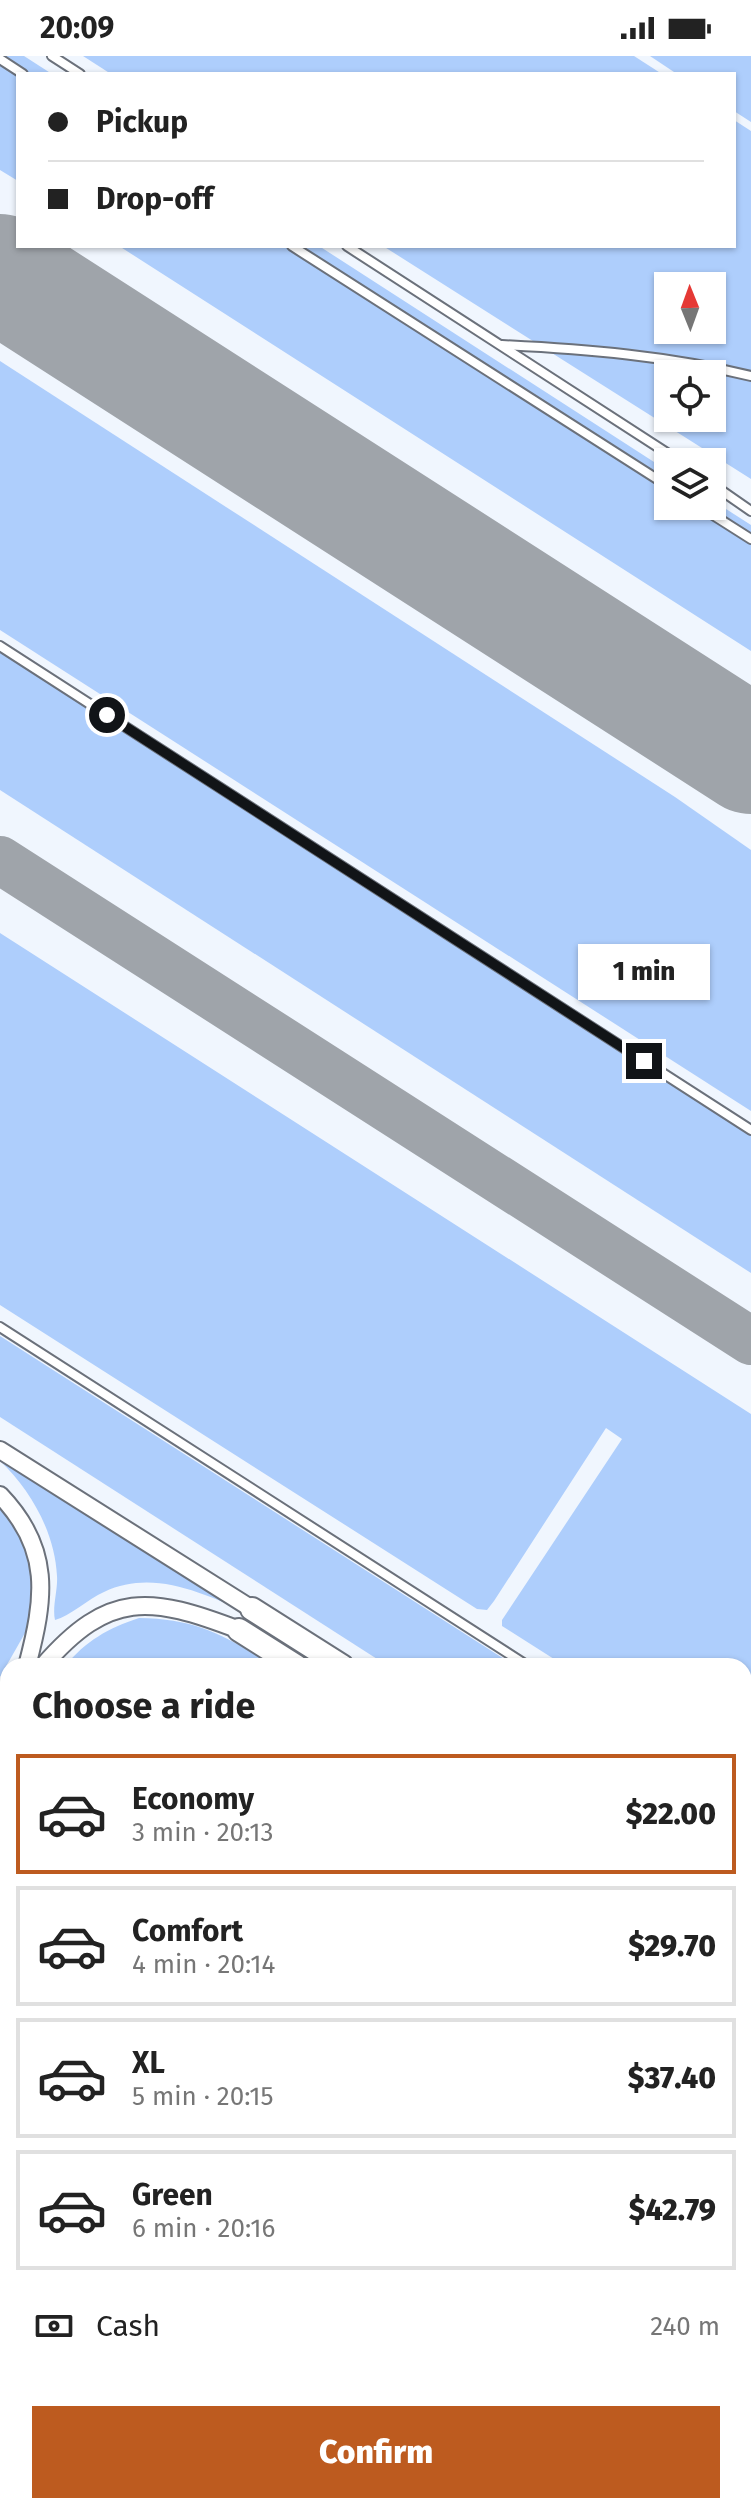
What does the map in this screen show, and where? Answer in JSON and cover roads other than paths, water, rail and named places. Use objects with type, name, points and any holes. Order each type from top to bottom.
[{"type":"main road","points":[[252,1609],[329,1658]]},
{"type":"main road","points":[[239,1630],[283,1658]]},
{"type":"street","points":[[0,1450],[252,1609]]},
{"type":"street","points":[[0,1495],[22,1521],[40,1560],[40,1608],[29,1658]]},
{"type":"street","points":[[50,1658],[86,1624],[105,1614],[145,1605],[170,1607],[239,1630]]},
{"type":"lane","points":[[52,56],[77,72]]},
{"type":"lane","points":[[0,59],[20,72]]},
{"type":"lane","points":[[295,248],[654,477]]},
{"type":"lane","points":[[350,248],[659,448]]},
{"type":"lane","points":[[500,345],[583,349],[718,367],[751,376]]},
{"type":"lane","points":[[726,494],[751,511]]},
{"type":"lane","points":[[721,520],[751,539]]},
{"type":"lane","points":[[0,646],[751,1130]]},
{"type":"lane","points":[[0,1327],[516,1658]]}]
